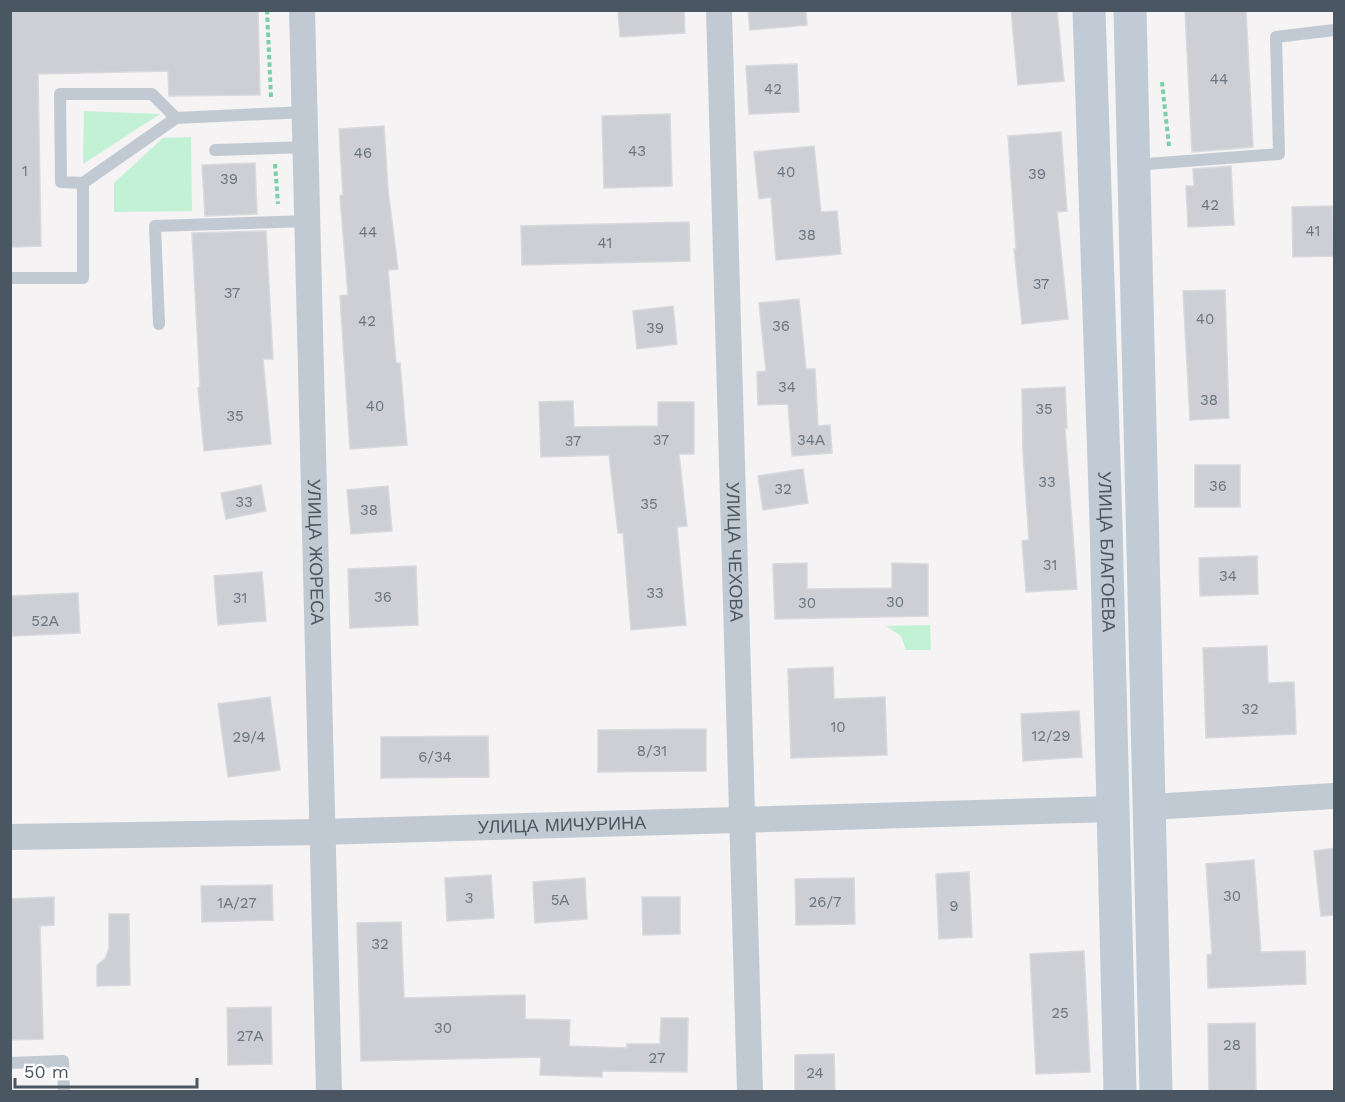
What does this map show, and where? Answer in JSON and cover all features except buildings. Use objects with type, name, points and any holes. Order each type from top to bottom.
[{"type":"main road","name":"УЛИЦА БЛАГОЕВА","points":[[1089,10],[1120,1092]]},
{"type":"main road","name":"УЛИЦА БЛАГОЕВА","points":[[1130,10],[1156,1092]]},
{"type":"main road","points":[[1112,767],[1117,786],[1125,796],[1135,804],[1150,807]]},
{"type":"main road","points":[[1113,809],[1128,814],[1145,833],[1150,845]]},
{"type":"street","name":"УЛИЦА ЖОРЕСА","points":[[302,10],[329,1092]]},
{"type":"street","name":"УЛИЦА ЧЕХОВА","points":[[719,10],[750,1092]]},
{"type":"street","points":[[1150,807],[1335,796]]},
{"type":"street","name":"УЛИЦА МИЧУРИНА","points":[[10,837],[321,832],[1113,809]]},
{"type":"lane","points":[[1133,165],[1279,154],[1276,37],[1335,30]]},
{"type":"lane","points":[[176,118],[152,94],[60,94],[61,183],[83,183],[176,118],[305,112]]},
{"type":"lane","points":[[215,150],[306,147]]},
{"type":"lane","points":[[10,278],[83,278],[83,183]]},
{"type":"lane","points":[[159,324],[155,226],[309,221]]},
{"type":"lane","points":[[10,1063],[63,1061],[64,1092]]},
{"type":"green space","points":[[84,111],[160,114],[83,164]]},
{"type":"green space","points":[[191,137],[192,211],[114,212],[114,183],[163,138]]},
{"type":"green space","points":[[930,625],[931,650],[906,650],[901,636],[886,626]]}]
